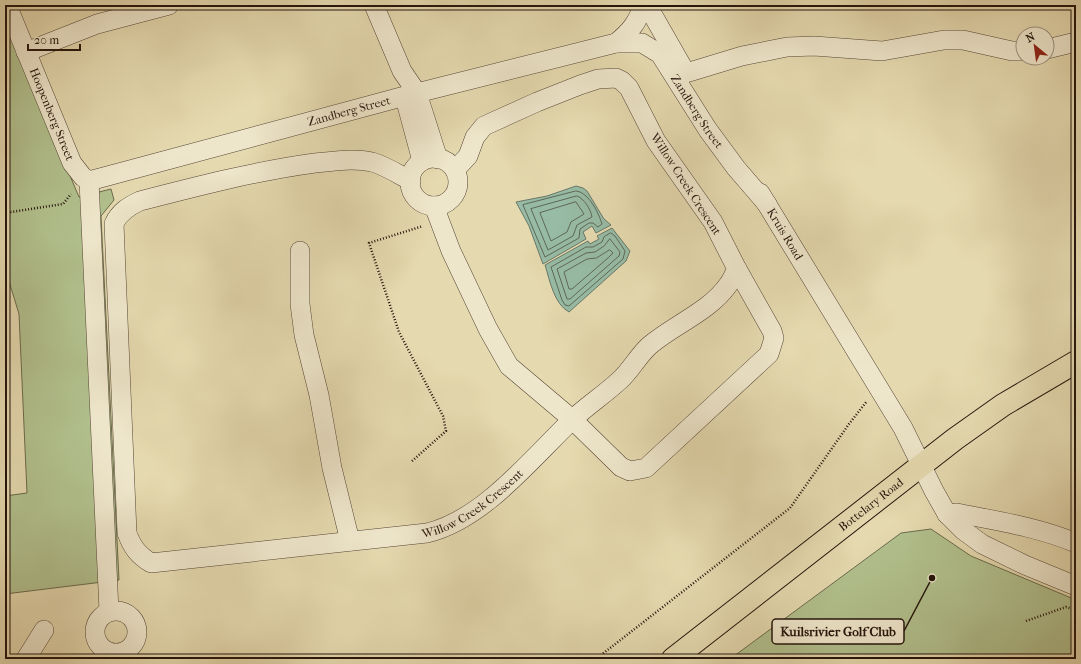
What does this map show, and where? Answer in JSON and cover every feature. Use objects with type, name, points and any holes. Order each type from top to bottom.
[{"type":"main road","name":"Bottelary Road","points":[[673,659],[921,464],[1003,405],[1076,362]]},
{"type":"street","name":"Hoopenberg Street","points":[[6,5],[72,162],[86,179]]},
{"type":"street","points":[[26,52],[97,24],[169,5]]},
{"type":"street","points":[[374,5],[411,94],[430,160]]},
{"type":"street","name":"Zandberg Street","points":[[616,43],[628,33],[637,22],[643,5]]},
{"type":"street","name":"Kruis Road","points":[[647,5],[686,73],[904,428],[934,491],[947,514],[963,530],[982,544],[1076,586]]},
{"type":"street","points":[[686,73],[742,56],[787,46],[814,46],[882,51],[944,40],[963,40],[1015,51]]},
{"type":"street","points":[[1055,47],[1076,42]]},
{"type":"street","name":"Zandberg Street","points":[[86,179],[411,94],[616,43],[642,43],[660,54],[708,130],[736,168],[767,204]]},
{"type":"street","name":"Willow Creek Crescent","points":[[411,181],[372,162],[356,160],[282,167],[221,180],[140,201],[131,205],[117,217],[114,224],[127,533],[131,544],[139,556],[151,563],[427,533],[440,530],[456,522],[486,501],[530,462],[573,420],[621,380],[648,347],[706,306],[728,285],[737,269],[713,222],[656,141],[629,88],[622,81],[616,78],[608,78],[580,84],[484,126],[475,137],[468,156],[455,170]]},
{"type":"street","points":[[436,214],[456,191],[457,177],[455,170],[448,163],[430,160],[416,167],[411,181],[412,192],[436,214],[488,329],[509,366],[573,420],[621,467],[630,471],[646,468],[769,354],[774,338],[772,331],[737,269]]},
{"type":"street","points":[[86,179],[109,612]]},
{"type":"street","points":[[300,251],[300,304],[304,335],[320,402],[332,468],[350,541]]},
{"type":"street","points":[[947,514],[957,513],[1014,524],[1061,537],[1076,543]]},
{"type":"street","points":[[136,639],[132,647],[123,652],[106,655],[98,643],[95,634],[96,625],[101,617],[109,612],[118,610],[127,613],[131,617],[137,629],[137,659]]},
{"type":"street","points":[[26,659],[44,630]]},
{"type":"path","points":[[5,209],[11,212],[63,204],[86,179]]},
{"type":"path","points":[[412,461],[446,431],[443,416],[399,332],[369,243],[436,214]]},
{"type":"path","points":[[596,659],[790,508],[849,424],[879,387]]},
{"type":"path","points":[[1026,621],[1066,607],[1076,610]]},
{"type":"shaded area","points":[[5,22],[79,197],[111,189],[114,200],[101,216],[119,580],[5,594],[5,496],[27,493],[19,314],[5,268]]},
{"type":"shaded area","points":[[931,529],[971,556],[1076,600],[1076,659],[730,659],[901,533]]},
{"type":"water","points":[[576,186],[587,191],[604,219],[611,225],[596,233],[592,226],[583,232],[586,239],[543,264],[529,226],[516,202],[547,196]]},
{"type":"water","points":[[612,228],[630,251],[626,261],[569,312],[556,298],[545,265],[588,241],[590,244],[599,239],[597,236]]},
{"type":"place","name":"Kuilsrivier Golf Club","points":[[932,578]]}]
